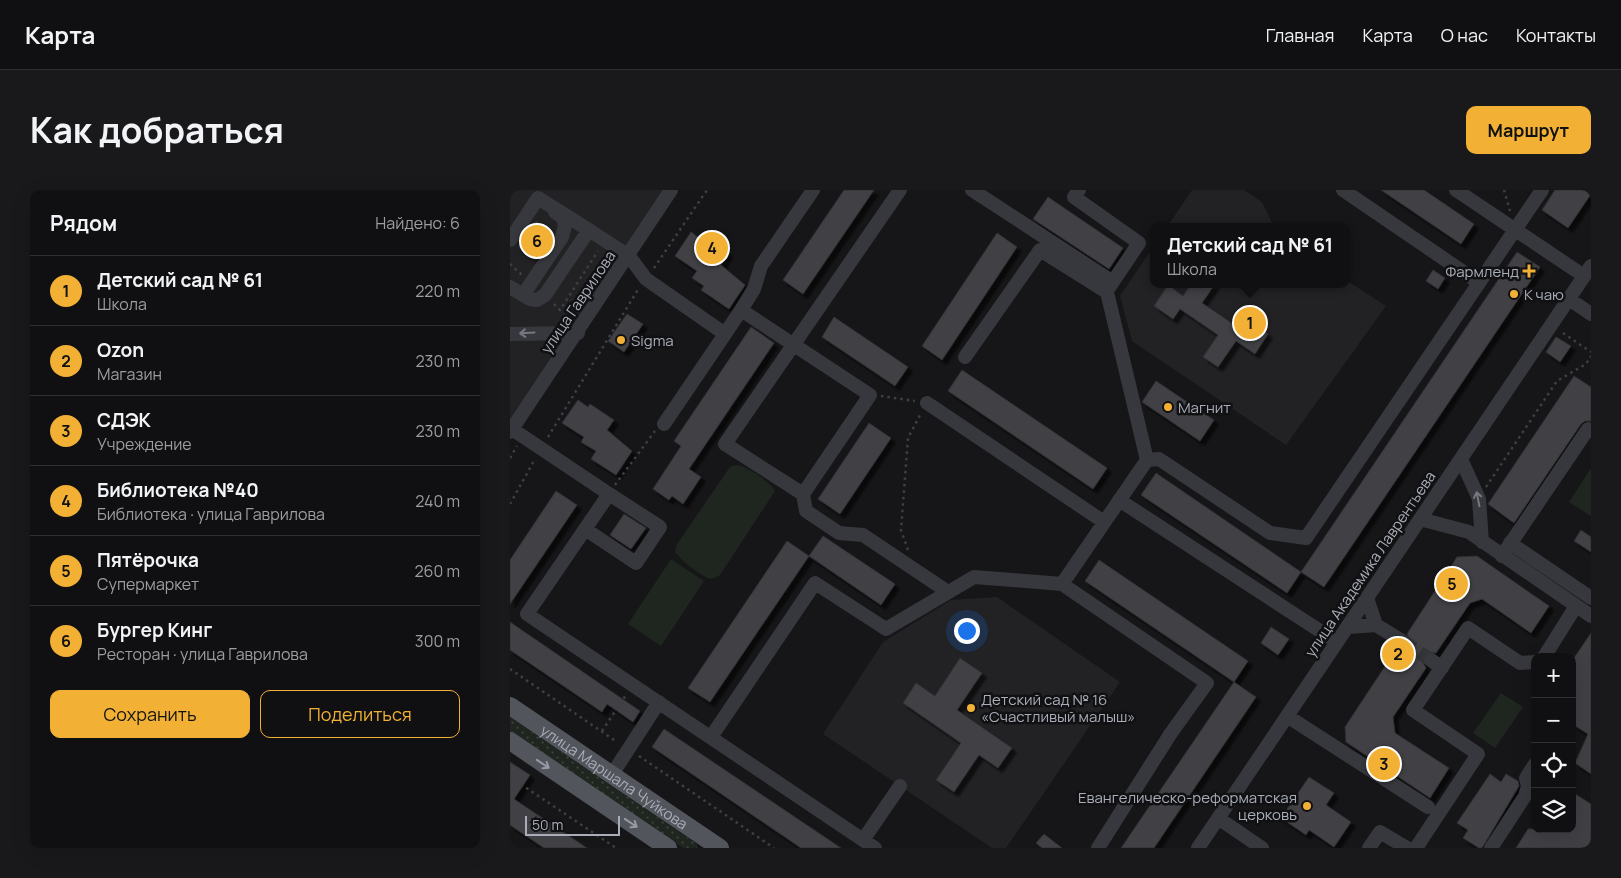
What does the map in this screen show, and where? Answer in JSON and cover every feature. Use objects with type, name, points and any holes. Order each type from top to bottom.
[{"type":"main road","name":"улица Маршала Чуйкова","points":[[510,706],[710,845]]},
{"type":"main road","name":"улица Маршала Чуйкова","points":[[510,741],[668,848]]},
{"type":"street","name":"улица Гаврилова","points":[[511,431],[672,190]]},
{"type":"street","points":[[664,424],[741,310],[754,289],[761,266],[813,190]]},
{"type":"street","points":[[803,494],[725,444],[900,190]]},
{"type":"street","points":[[972,190],[1110,287],[1146,460],[1062,584]]},
{"type":"street","points":[[1079,190],[1074,196],[1139,243],[1110,287]]},
{"type":"street","points":[[1343,190],[1478,282]]},
{"type":"street","points":[[1456,190],[1515,229],[1588,271]]},
{"type":"street","points":[[1146,460],[1159,459],[1270,533],[1306,538],[1542,190]]},
{"type":"street","points":[[510,240],[537,194],[628,256],[646,279],[725,334]]},
{"type":"street","points":[[510,249],[533,215],[546,210],[563,218],[565,226],[562,237],[549,256],[528,297]]},
{"type":"street","points":[[510,287],[537,300],[545,295],[589,230]]},
{"type":"street","points":[[965,357],[1040,250],[1110,287]]},
{"type":"street","name":"улица Академика Лаврентьева","points":[[1198,848],[1588,271]]},
{"type":"street","points":[[1569,299],[1591,314]]},
{"type":"street","points":[[741,310],[870,395],[803,494],[806,511],[839,533],[863,535],[948,592]]},
{"type":"street","points":[[510,334],[578,333]]},
{"type":"street","points":[[927,403],[1104,522]]},
{"type":"street","points":[[1502,556],[1588,429],[1591,431]]},
{"type":"street","points":[[511,431],[541,448],[660,527],[636,563],[585,529]]},
{"type":"street","points":[[1461,459],[1479,499],[1482,542]]},
{"type":"street","points":[[609,494],[527,614],[869,844],[900,786]]},
{"type":"street","points":[[1119,500],[1337,642]]},
{"type":"street","points":[[1420,519],[1469,532],[1591,616]]},
{"type":"street","points":[[1510,543],[1591,598]]},
{"type":"street","points":[[711,737],[815,583],[886,629],[974,577],[1062,584],[1207,683],[1171,733],[1098,848]]},
{"type":"street","points":[[1367,598],[1376,625]]},
{"type":"street","points":[[1547,653],[1576,606]]},
{"type":"street","points":[[1348,627],[1376,625],[1402,641]]},
{"type":"street","points":[[1416,848],[1478,754],[1414,710],[1436,664],[1468,628],[1520,663],[1531,662]]},
{"type":"street","points":[[611,776],[659,702]]},
{"type":"street","points":[[1287,716],[1428,807]]},
{"type":"street","points":[[1491,848],[1526,796],[1528,786],[1526,778],[1531,770]]},
{"type":"street","points":[[1218,818],[1262,848]]},
{"type":"street","points":[[1370,848],[1380,832],[1406,848]]},
{"type":"path","points":[[510,504],[541,448],[646,279],[707,190]]},
{"type":"path","points":[[1563,333],[1591,352]]},
{"type":"path","points":[[1479,499],[1557,381],[1586,364],[1591,356]]},
{"type":"path","points":[[870,395],[927,403],[908,438],[901,530],[915,570]]},
{"type":"path","points":[[609,494],[655,430],[664,424]]},
{"type":"path","points":[[510,669],[774,848]]},
{"type":"path","points":[[602,731],[633,685]]},
{"type":"path","points":[[510,777],[616,848]]},
{"type":"shaded area","points":[[510,190],[665,190],[510,422]]},
{"type":"shaded area","points":[[1192,190],[1244,190],[1262,202],[1272,223],[1170,223]]},
{"type":"shaded area","points":[[1150,252],[1150,288],[1350,288],[1350,283],[1386,306],[1286,445],[1132,341],[1120,296]]},
{"type":"shaded area","points":[[736,465],[747,468],[758,475],[775,491],[720,575],[710,579],[690,567],[675,552],[677,544],[730,467]]},
{"type":"shaded area","points":[[1591,468],[1591,516],[1569,502]]},
{"type":"shaded area","points":[[671,559],[704,581],[661,646],[628,624]]},
{"type":"shaded area","name":"Детский сад № 16 «Счастливый малыш»","points":[[997,597],[1120,682],[1006,848],[992,848],[823,734],[883,642],[951,600]]},
{"type":"shaded area","points":[[1501,693],[1523,707],[1495,748],[1473,733]]},
{"type":"shaded area","points":[[510,717],[697,844],[697,848],[683,848],[510,733]]},
{"type":"building","points":[[844,190],[874,190],[803,294],[783,280]]},
{"type":"building","points":[[1381,190],[1424,190],[1474,224],[1461,244]]},
{"type":"building","points":[[1555,190],[1591,190],[1591,194],[1568,228],[1542,210]]},
{"type":"building","points":[[1048,197],[1123,248],[1109,269],[1033,219]]},
{"type":"building","points":[[536,221],[554,233],[536,260],[518,247]]},
{"type":"building","points":[[691,232],[702,240],[704,237],[728,253],[721,265],[745,285],[729,309],[701,290],[704,286],[692,278],[697,271],[675,256]]},
{"type":"building","points":[[997,233],[1017,247],[942,360],[922,346]]},
{"type":"building","points":[[1517,252],[1540,267],[1324,587],[1301,572]]},
{"type":"building","points":[[1433,270],[1445,278],[1438,289],[1426,281]]},
{"type":"building","points":[[1166,288],[1172,288],[1183,296],[1188,288],[1212,288],[1202,303],[1239,328],[1245,318],[1268,334],[1255,354],[1236,341],[1218,367],[1203,357],[1218,335],[1180,309],[1173,319],[1154,306]]},
{"type":"building","points":[[627,314],[643,324],[624,352],[608,341]]},
{"type":"building","points":[[834,317],[908,367],[895,386],[822,337]]},
{"type":"building","points":[[751,327],[774,343],[689,469],[701,477],[683,504],[672,496],[669,500],[653,489],[681,446],[674,441]]},
{"type":"building","points":[[1556,337],[1571,346],[1560,362],[1546,352]]},
{"type":"building","points":[[962,370],[1107,468],[1093,489],[948,391]]},
{"type":"building","points":[[1574,376],[1591,387],[1591,421],[1585,421],[1581,424],[1514,523],[1488,504]]},
{"type":"building","points":[[1156,381],[1214,420],[1200,441],[1142,402]]},
{"type":"building","points":[[578,400],[588,407],[590,404],[614,420],[607,430],[632,451],[616,475],[591,459],[596,451],[581,442],[584,437],[562,423]]},
{"type":"building","points":[[869,423],[891,438],[840,514],[818,499]]},
{"type":"building","points":[[1156,473],[1301,572],[1287,593],[1141,495]]},
{"type":"building","points":[[556,491],[577,505],[510,604],[510,560]]},
{"type":"building","points":[[624,514],[646,528],[631,549],[610,535]]},
{"type":"building","points":[[1581,530],[1591,537],[1591,552],[1574,541]]},
{"type":"building","points":[[823,536],[895,584],[881,605],[809,556]]},
{"type":"building","points":[[787,541],[809,556],[710,702],[688,688]]},
{"type":"building","points":[[1477,556],[1549,606],[1531,633],[1482,599],[1470,603],[1436,653],[1428,652],[1424,655],[1423,663],[1426,668],[1393,717],[1395,733],[1449,768],[1430,798],[1346,742],[1345,727],[1397,648],[1402,650],[1409,646],[1411,641],[1407,634],[1457,557]]},
{"type":"building","points":[[1099,560],[1248,661],[1234,682],[1085,581]]},
{"type":"building","points":[[510,622],[640,711],[633,722],[607,704],[602,712],[510,650]]},
{"type":"building","points":[[1271,627],[1289,639],[1278,655],[1261,643]]},
{"type":"building","points":[[1591,633],[1591,774],[1576,764],[1588,734],[1576,726],[1576,655]]},
{"type":"building","points":[[960,658],[982,673],[957,710],[1012,748],[998,768],[979,755],[954,792],[936,780],[961,743],[903,703],[916,683],[935,696]]},
{"type":"building","points":[[1234,682],[1256,697],[1154,848],[1121,848]]},
{"type":"building","points":[[664,729],[841,848],[801,848],[652,747]]},
{"type":"building","points":[[510,762],[530,775],[514,799],[587,848],[544,848],[510,825]]},
{"type":"building","points":[[1490,774],[1501,782],[1506,774],[1518,781],[1519,786],[1482,848],[1479,848],[1463,838],[1468,830],[1457,823]]},
{"type":"building","name":"Евангелическо-реформатская церковь","points":[[1309,777],[1334,793],[1326,805],[1351,822],[1334,847],[1309,830],[1306,835],[1281,818]]},
{"type":"building","points":[[1576,795],[1591,804],[1591,848],[1516,848],[1528,829],[1531,829],[1531,833],[1576,833]]},
{"type":"building","points":[[1044,834],[1062,848],[1042,848],[1036,843]]},
{"type":"tunnel","points":[[1402,641],[1431,660]]},
{"type":"place","name":"Бургер Кинг","points":[[537,241]]},
{"type":"place","name":"Библиотека №40","points":[[712,248]]},
{"type":"place","name":"Фармленд","points":[[1529,271]]},
{"type":"place","name":"К чаю","points":[[1514,294]]},
{"type":"place","name":"Детский сад № 61","points":[[1250,323]]},
{"type":"place","name":"Sigma","points":[[621,340]]},
{"type":"place","name":"Магнит","points":[[1168,407]]},
{"type":"place","name":"Пятёрочка","points":[[1452,584]]},
{"type":"place","name":"Ozon","points":[[1398,654]]},
{"type":"place","name":"Детский сад № 16 «Счастливый малыш»","points":[[971,708]]},
{"type":"place","name":"СДЭК","points":[[1384,764]]},
{"type":"place","name":"Евангелическо-реформатская церковь","points":[[1307,806]]}]
